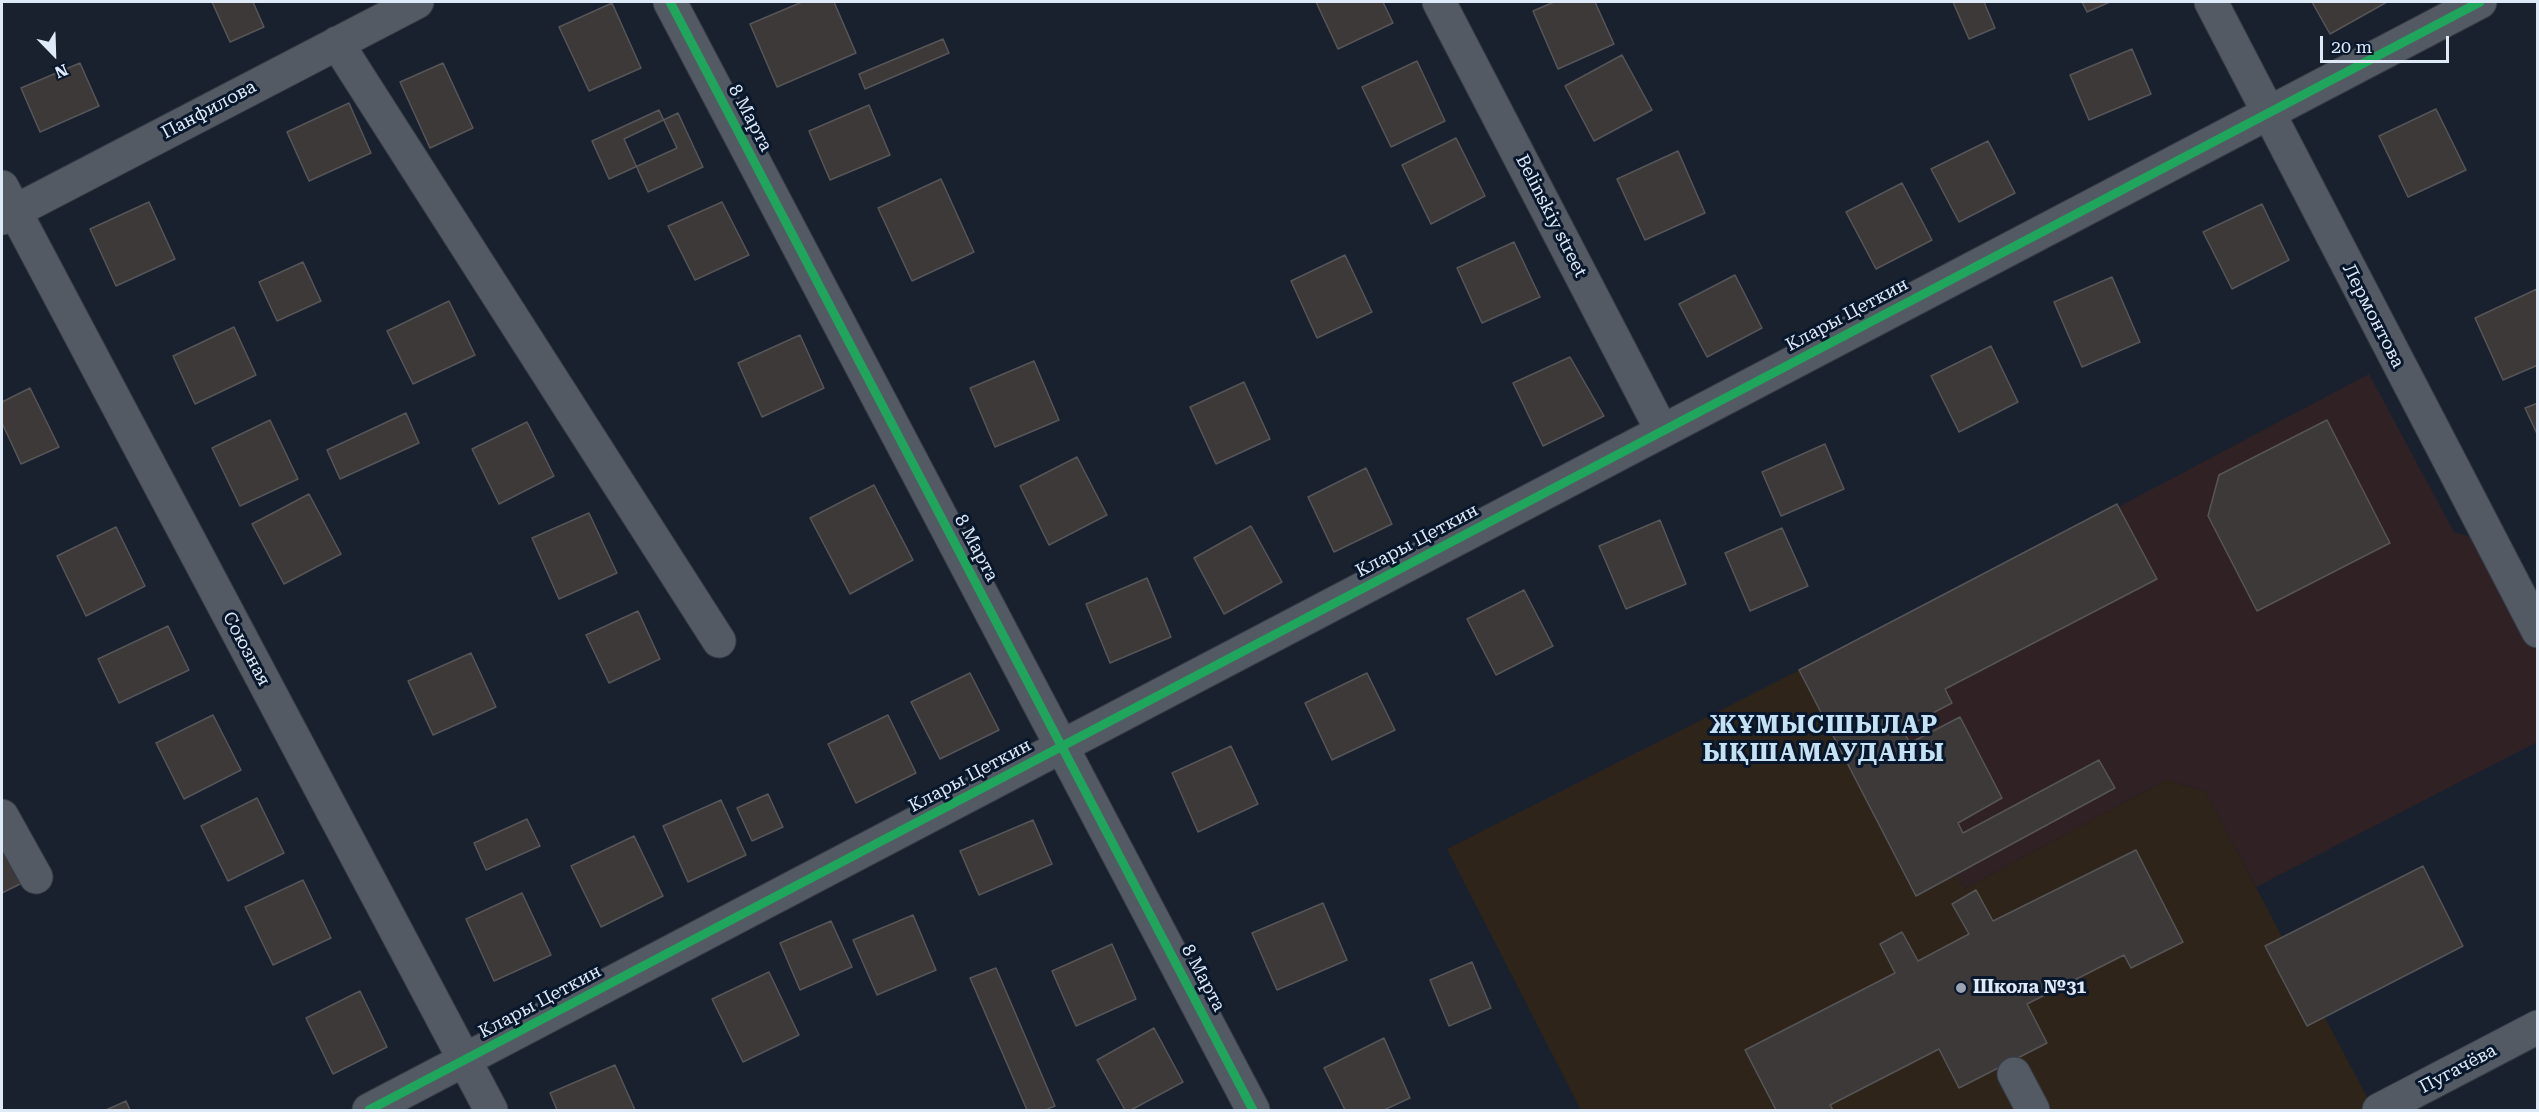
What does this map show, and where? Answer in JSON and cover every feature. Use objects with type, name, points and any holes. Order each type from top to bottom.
[{"type":"street","name":"Панфилова","points":[[6,205],[417,2]]},
{"type":"street","name":"8 Марта","points":[[670,2],[1253,1110]]},
{"type":"street","name":"Belinskiy street","points":[[1439,2],[1662,431]]},
{"type":"street","name":"Лермонтова","points":[[2211,2],[2538,631]]},
{"type":"street","name":"Клары Цеткин","points":[[369,1110],[2480,2]]},
{"type":"street","points":[[337,43],[719,641]]},
{"type":"street","name":"Союзная","points":[[6,205],[491,1110]]},
{"type":"street","points":[[2,816],[36,877]]},
{"type":"street","name":"Пугачёва","points":[[2379,1110],[2538,1027]]},
{"type":"street","points":[[2014,1074],[2033,1110]]},
{"type":"shaded area","points":[[2369,374],[2454,532],[2491,542],[2537,631],[2537,742],[2256,887],[2205,791],[2166,780],[1964,889],[1839,650],[2107,513]]},
{"type":"shaded area","points":[[1839,650],[1964,889],[2166,780],[2205,791],[2374,1110],[1581,1110],[1447,849]]},
{"type":"building","points":[[212,2],[253,2],[264,27],[230,42]]},
{"type":"building","points":[[802,2],[834,2],[856,53],[777,87],[750,24]]},
{"type":"building","points":[[1316,2],[1383,2],[1393,23],[1338,49]]},
{"type":"building","points":[[1554,2],[1595,2],[1614,44],[1558,69],[1533,11]]},
{"type":"building","points":[[1953,2],[1984,2],[1995,28],[1969,39]]},
{"type":"building","points":[[2082,2],[2110,2],[2087,12]]},
{"type":"building","points":[[2312,2],[2387,2],[2330,34]]},
{"type":"building","points":[[612,3],[641,68],[589,91],[559,27]]},
{"type":"building","points":[[943,39],[949,53],[865,89],[859,74]]},
{"type":"building","points":[[2132,49],[2151,94],[2089,120],[2070,75]]},
{"type":"building","points":[[1622,55],[1652,110],[1594,141],[1565,86]]},
{"type":"building","points":[[1417,61],[1445,121],[1391,147],[1362,87]]},
{"type":"building","points":[[80,63],[99,106],[40,132],[21,88]]},
{"type":"building","points":[[443,63],[473,128],[430,148],[400,82]]},
{"type":"building","points":[[349,103],[371,153],[309,181],[287,132]]},
{"type":"building","points":[[869,105],[890,155],[830,180],[809,131]]},
{"type":"building","points":[[2436,109],[2466,170],[2408,197],[2379,136]]},
{"type":"building","points":[[659,110],[677,148],[609,179],[592,141]]},
{"type":"building","points":[[678,113],[703,167],[648,192],[624,139]]},
{"type":"building","points":[[1456,138],[1485,196],[1431,224],[1402,165]]},
{"type":"building","points":[[1988,141],[2015,193],[1959,222],[1931,169]]},
{"type":"building","points":[[1678,151],[1705,213],[1645,240],[1617,179]]},
{"type":"building","points":[[941,179],[974,252],[912,281],[878,208]]},
{"type":"building","points":[[1902,183],[1932,240],[1876,269],[1846,212]]},
{"type":"building","points":[[149,202],[175,259],[116,286],[90,229]]},
{"type":"building","points":[[722,202],[749,255],[695,280],[668,226]]},
{"type":"building","points":[[2262,204],[2289,260],[2232,289],[2203,232]]},
{"type":"building","points":[[1514,242],[1540,297],[1482,323],[1457,268]]},
{"type":"building","points":[[1345,255],[1372,312],[1317,338],[1291,281]]},
{"type":"building","points":[[303,262],[321,301],[277,321],[259,282]]},
{"type":"building","points":[[1735,275],[1762,328],[1707,357],[1679,304]]},
{"type":"building","points":[[2112,277],[2140,342],[2082,367],[2054,302]]},
{"type":"building","points":[[2537,289],[2538,365],[2503,380],[2475,318]]},
{"type":"building","points":[[449,301],[475,355],[413,384],[387,331]]},
{"type":"building","points":[[234,327],[256,375],[195,404],[173,356]]},
{"type":"building","points":[[800,335],[824,388],[762,417],[738,363]]},
{"type":"building","points":[[1991,346],[2018,402],[1959,432],[1931,376]]},
{"type":"building","points":[[1570,357],[1604,416],[1543,446],[1513,383]]},
{"type":"building","points":[[1034,361],[1059,420],[995,447],[970,388]]},
{"type":"building","points":[[1244,382],[1270,439],[1216,464],[1190,407]]},
{"type":"building","points":[[30,388],[59,447],[21,464],[2,423],[2,402]]},
{"type":"building","points":[[2538,403],[2538,436],[2525,408]]},
{"type":"building","points":[[406,413],[419,443],[340,479],[327,450]]},
{"type":"building","points":[[270,420],[298,479],[240,506],[212,448]]},
{"type":"building","points":[[2327,420],[2390,543],[2257,611],[2208,516],[2219,475]]},
{"type":"building","points":[[527,422],[554,476],[499,504],[472,449]]},
{"type":"building","points":[[1825,444],[1844,489],[1781,516],[1762,472]]},
{"type":"building","points":[[1077,457],[1107,515],[1049,545],[1020,486]]},
{"type":"building","points":[[1366,468],[1392,524],[1334,552],[1308,497]]},
{"type":"building","points":[[874,485],[913,560],[850,594],[810,518]]},
{"type":"building","points":[[309,494],[341,554],[284,584],[252,524]]},
{"type":"building","points":[[2117,504],[2157,579],[1945,689],[1952,703],[1902,729],[1910,743],[1960,717],[2002,798],[1958,823],[1963,833],[2099,760],[2115,788],[1916,896],[1799,670]]},
{"type":"building","points":[[589,513],[617,573],[559,599],[532,538]]},
{"type":"building","points":[[1660,520],[1686,584],[1626,609],[1599,546]]},
{"type":"building","points":[[1251,526],[1282,582],[1224,614],[1194,558]]},
{"type":"building","points":[[116,527],[145,586],[86,616],[57,556]]},
{"type":"building","points":[[1782,528],[1808,586],[1750,611],[1725,553]]},
{"type":"building","points":[[1147,578],[1171,637],[1110,663],[1086,604]]},
{"type":"building","points":[[1524,590],[1553,646],[1496,675],[1467,619]]},
{"type":"building","points":[[638,611],[660,659],[609,683],[586,635]]},
{"type":"building","points":[[168,626],[189,670],[119,703],[98,659]]},
{"type":"building","points":[[471,653],[496,707],[433,735],[408,681]]},
{"type":"building","points":[[970,673],[999,730],[940,759],[911,702]]},
{"type":"building","points":[[1367,673],[1395,730],[1332,760],[1305,703]]},
{"type":"building","points":[[213,715],[241,770],[184,799],[156,743]]},
{"type":"building","points":[[888,715],[916,773],[856,803],[828,744]]},
{"type":"building","points":[[1231,746],[1258,804],[1198,832],[1172,773]]},
{"type":"building","points":[[768,794],[783,827],[752,841],[737,808]]},
{"type":"building","points":[[257,798],[284,853],[228,881],[201,826]]},
{"type":"building","points":[[721,800],[746,855],[688,882],[663,826]]},
{"type":"building","points":[[527,819],[540,846],[486,870],[474,843]]},
{"type":"building","points":[[1033,820],[1052,864],[979,895],[960,851]]},
{"type":"building","points":[[634,836],[663,896],[601,927],[571,866]]},
{"type":"building","points":[[2,848],[22,883],[2,893]]},
{"type":"building","name":"Школа №31","points":[[2136,850],[2183,942],[2131,968],[2124,955],[2027,1004],[2047,1043],[1959,1088],[1939,1049],[1830,1105],[1833,1110],[1776,1110],[1745,1050],[1895,973],[1880,944],[1902,932],[1918,961],[1969,934],[1952,904],[1976,890],[1993,921]]},
{"type":"building","points":[[2423,866],[2463,946],[2307,1026],[2265,946]]},
{"type":"building","points":[[303,880],[331,938],[273,965],[245,907]]},
{"type":"building","points":[[522,893],[551,955],[494,981],[466,919]]},
{"type":"building","points":[[1323,903],[1347,960],[1277,990],[1252,933]]},
{"type":"building","points":[[913,915],[936,970],[877,995],[853,940]]},
{"type":"building","points":[[831,921],[852,967],[800,990],[780,943]]},
{"type":"building","points":[[1112,944],[1136,999],[1076,1026],[1052,971]]},
{"type":"building","points":[[1472,962],[1491,1008],[1449,1026],[1430,980]]},
{"type":"building","points":[[996,968],[1055,1106],[1045,1110],[1027,1110],[970,978]]},
{"type":"building","points":[[769,972],[799,1035],[743,1062],[712,999]]},
{"type":"building","points":[[360,991],[387,1047],[333,1074],[306,1018]]},
{"type":"building","points":[[1154,1028],[1183,1082],[1131,1110],[1125,1110],[1097,1060]]},
{"type":"building","points":[[1384,1038],[1410,1098],[1384,1110],[1345,1110],[1324,1068]]},
{"type":"building","points":[[615,1065],[635,1110],[557,1110],[550,1093]]},
{"type":"building","points":[[126,1101],[130,1110],[106,1110]]},
{"type":"cycle path","points":[[670,2],[1253,1110]]},
{"type":"cycle path","points":[[369,1110],[2480,2]]},
{"type":"place","name":"Школа №31","points":[[1961,988]]},
{"type":"district","name":"ЖҰМЫСШЫЛАР ЫҚШАМАУДАНЫ","points":[[1824,740]]}]
